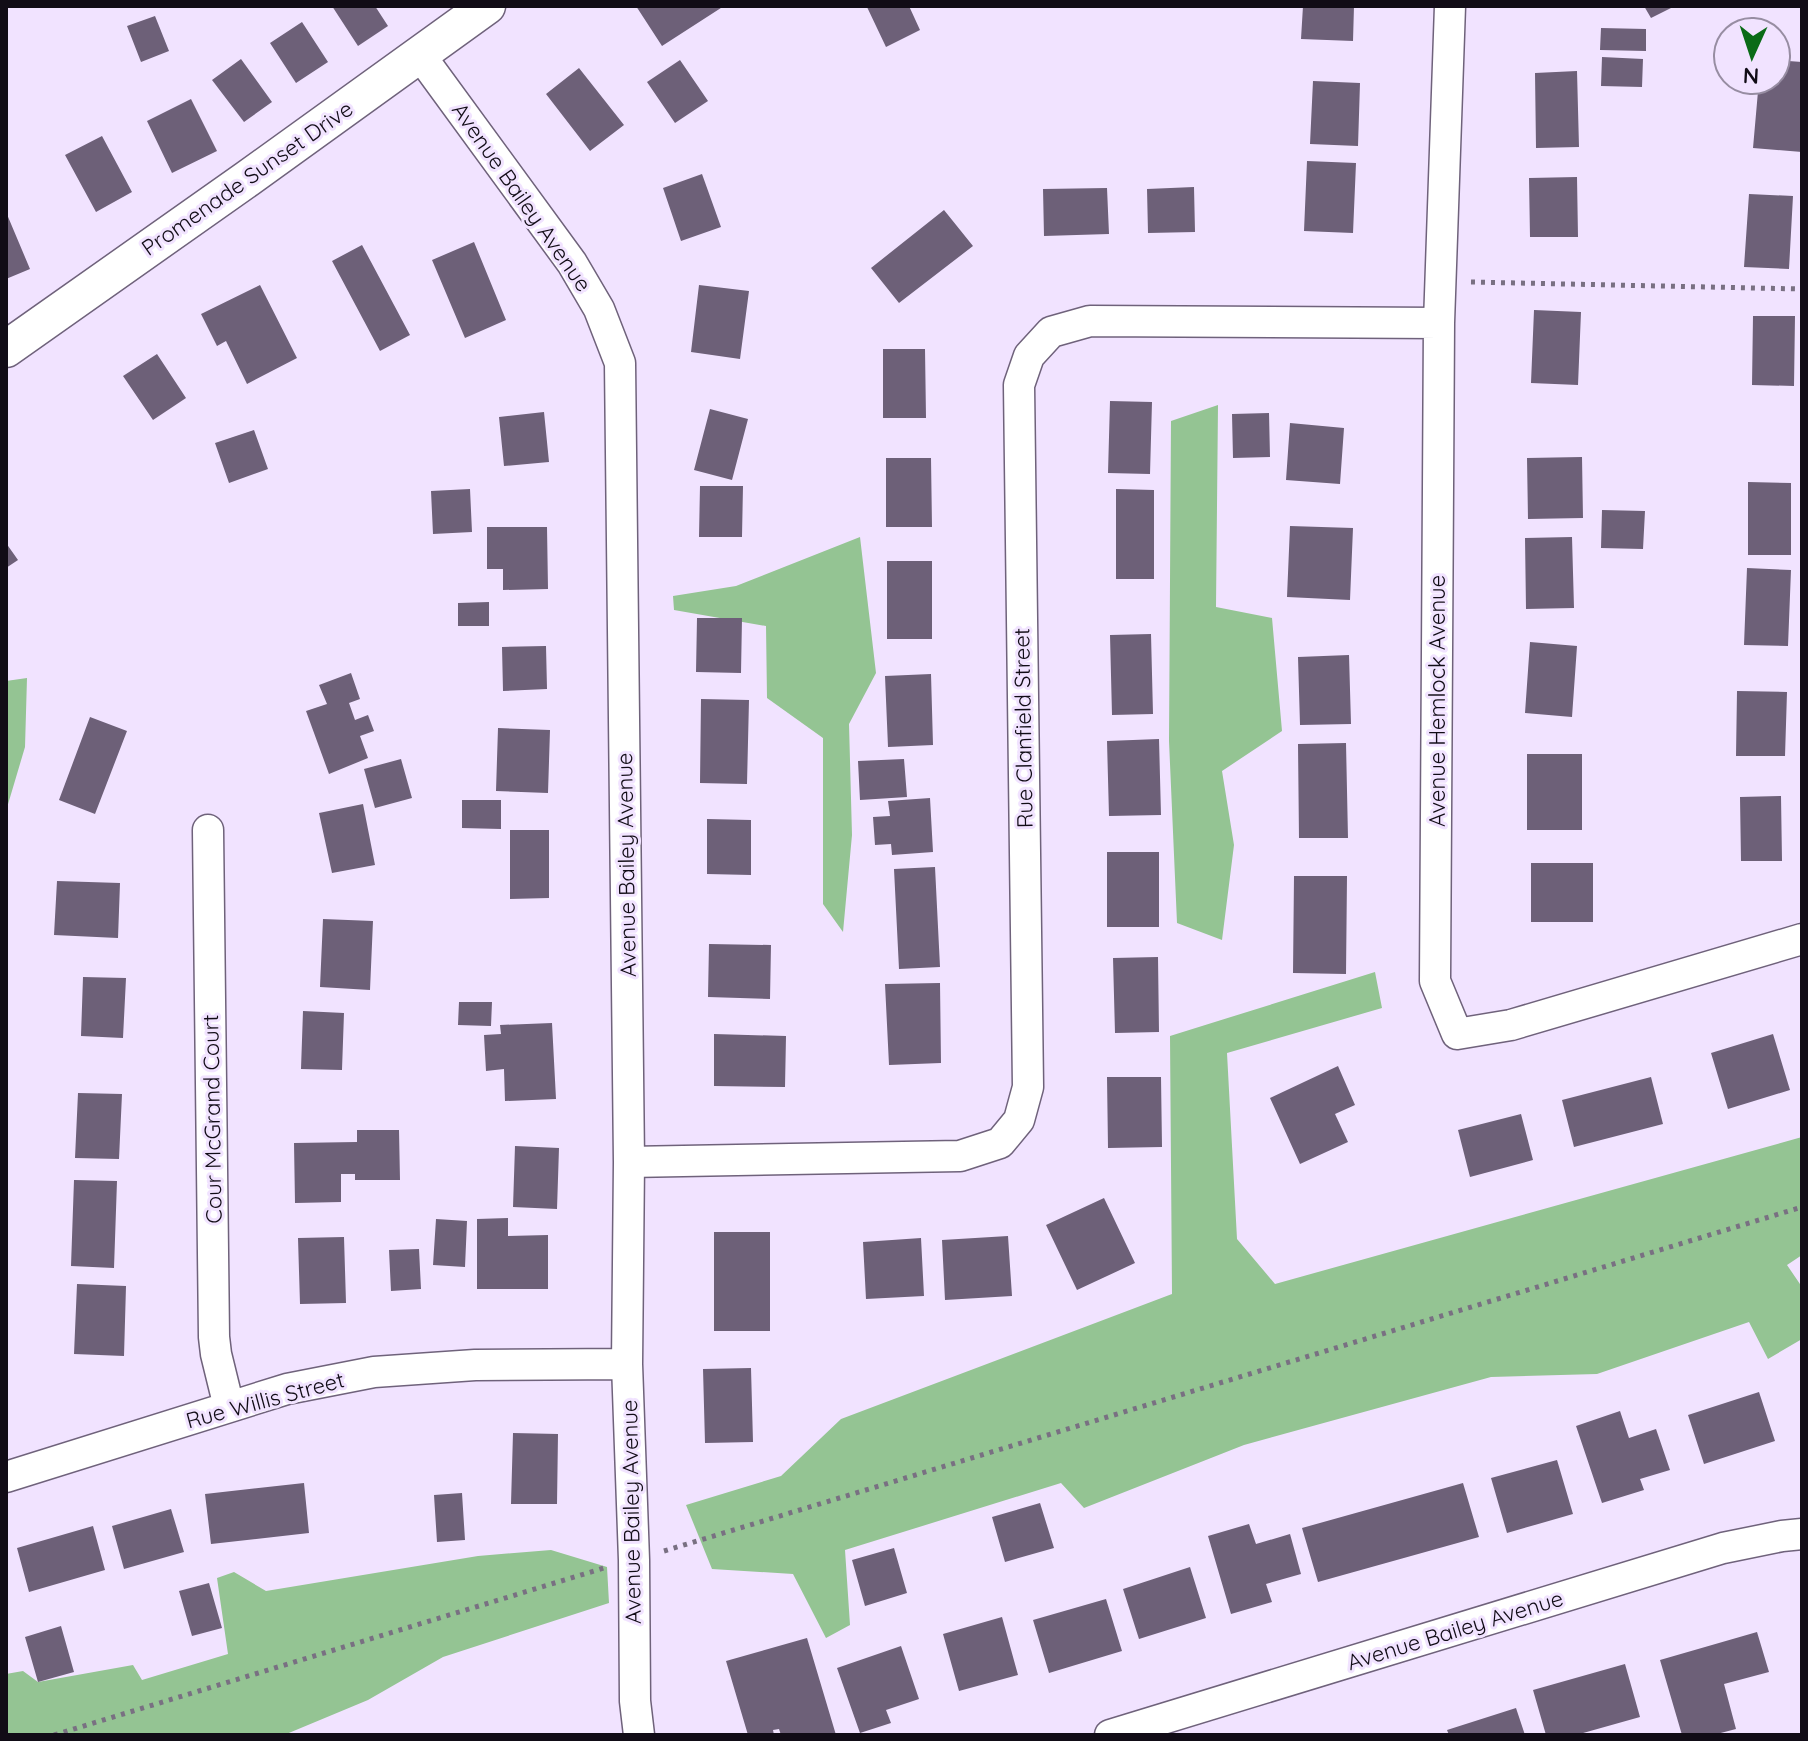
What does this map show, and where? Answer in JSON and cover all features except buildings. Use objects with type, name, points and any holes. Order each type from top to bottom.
[{"type":"street","name":"Promenade Sunset Drive","points":[[6,349],[487,6]]},
{"type":"street","name":"Avenue Hemlock Avenue","points":[[1450,6],[1439,323],[1435,981],[1457,1034],[1511,1025],[1802,939]]},
{"type":"street","name":"Avenue Bailey Avenue","points":[[420,55],[572,263],[599,309],[620,363],[629,1162],[627,1364],[635,1701],[639,1735]]},
{"type":"street","name":"Rue Clanfield Street","points":[[629,1162],[960,1156],[1000,1143],[1019,1120],[1028,1087],[1019,385],[1029,356],[1051,332],[1090,321],[1439,323]]},
{"type":"street","name":"Cour McGrand Court","points":[[208,830],[214,1337],[229,1407]]},
{"type":"street","name":"Rue Willis Street","points":[[6,1477],[287,1389],[374,1372],[475,1365],[627,1364]]},
{"type":"street","name":"Avenue Bailey Avenue","points":[[1110,1735],[1723,1548],[1802,1534]]},
{"type":"path","points":[[1440,282],[1802,289]]},
{"type":"path","points":[[54,1735],[1802,1207]]},
{"type":"green space","points":[[1218,405],[1216,607],[1272,618],[1282,731],[1222,771],[1234,845],[1222,940],[1177,923],[1169,741],[1171,421]]},
{"type":"green space","points":[[860,537],[876,673],[849,724],[852,835],[843,932],[823,904],[823,738],[767,698],[766,626],[674,610],[673,596],[736,586]]},
{"type":"green space","points":[[27,678],[25,747],[6,811],[6,681]]},
{"type":"green space","points":[[1375,972],[1382,1008],[1227,1053],[1237,1239],[1275,1284],[1802,1137],[1802,1255],[1787,1265],[1802,1287],[1802,1339],[1768,1359],[1749,1322],[1597,1374],[1491,1377],[1244,1445],[1084,1508],[1061,1483],[845,1550],[850,1625],[826,1638],[793,1574],[712,1569],[686,1505],[781,1476],[841,1419],[1172,1294],[1170,1036]]},
{"type":"green space","points":[[551,1550],[607,1567],[609,1603],[443,1657],[368,1700],[284,1735],[6,1735],[6,1674],[23,1671],[38,1682],[133,1665],[142,1680],[228,1654],[217,1578],[234,1572],[266,1591],[478,1556]]}]
